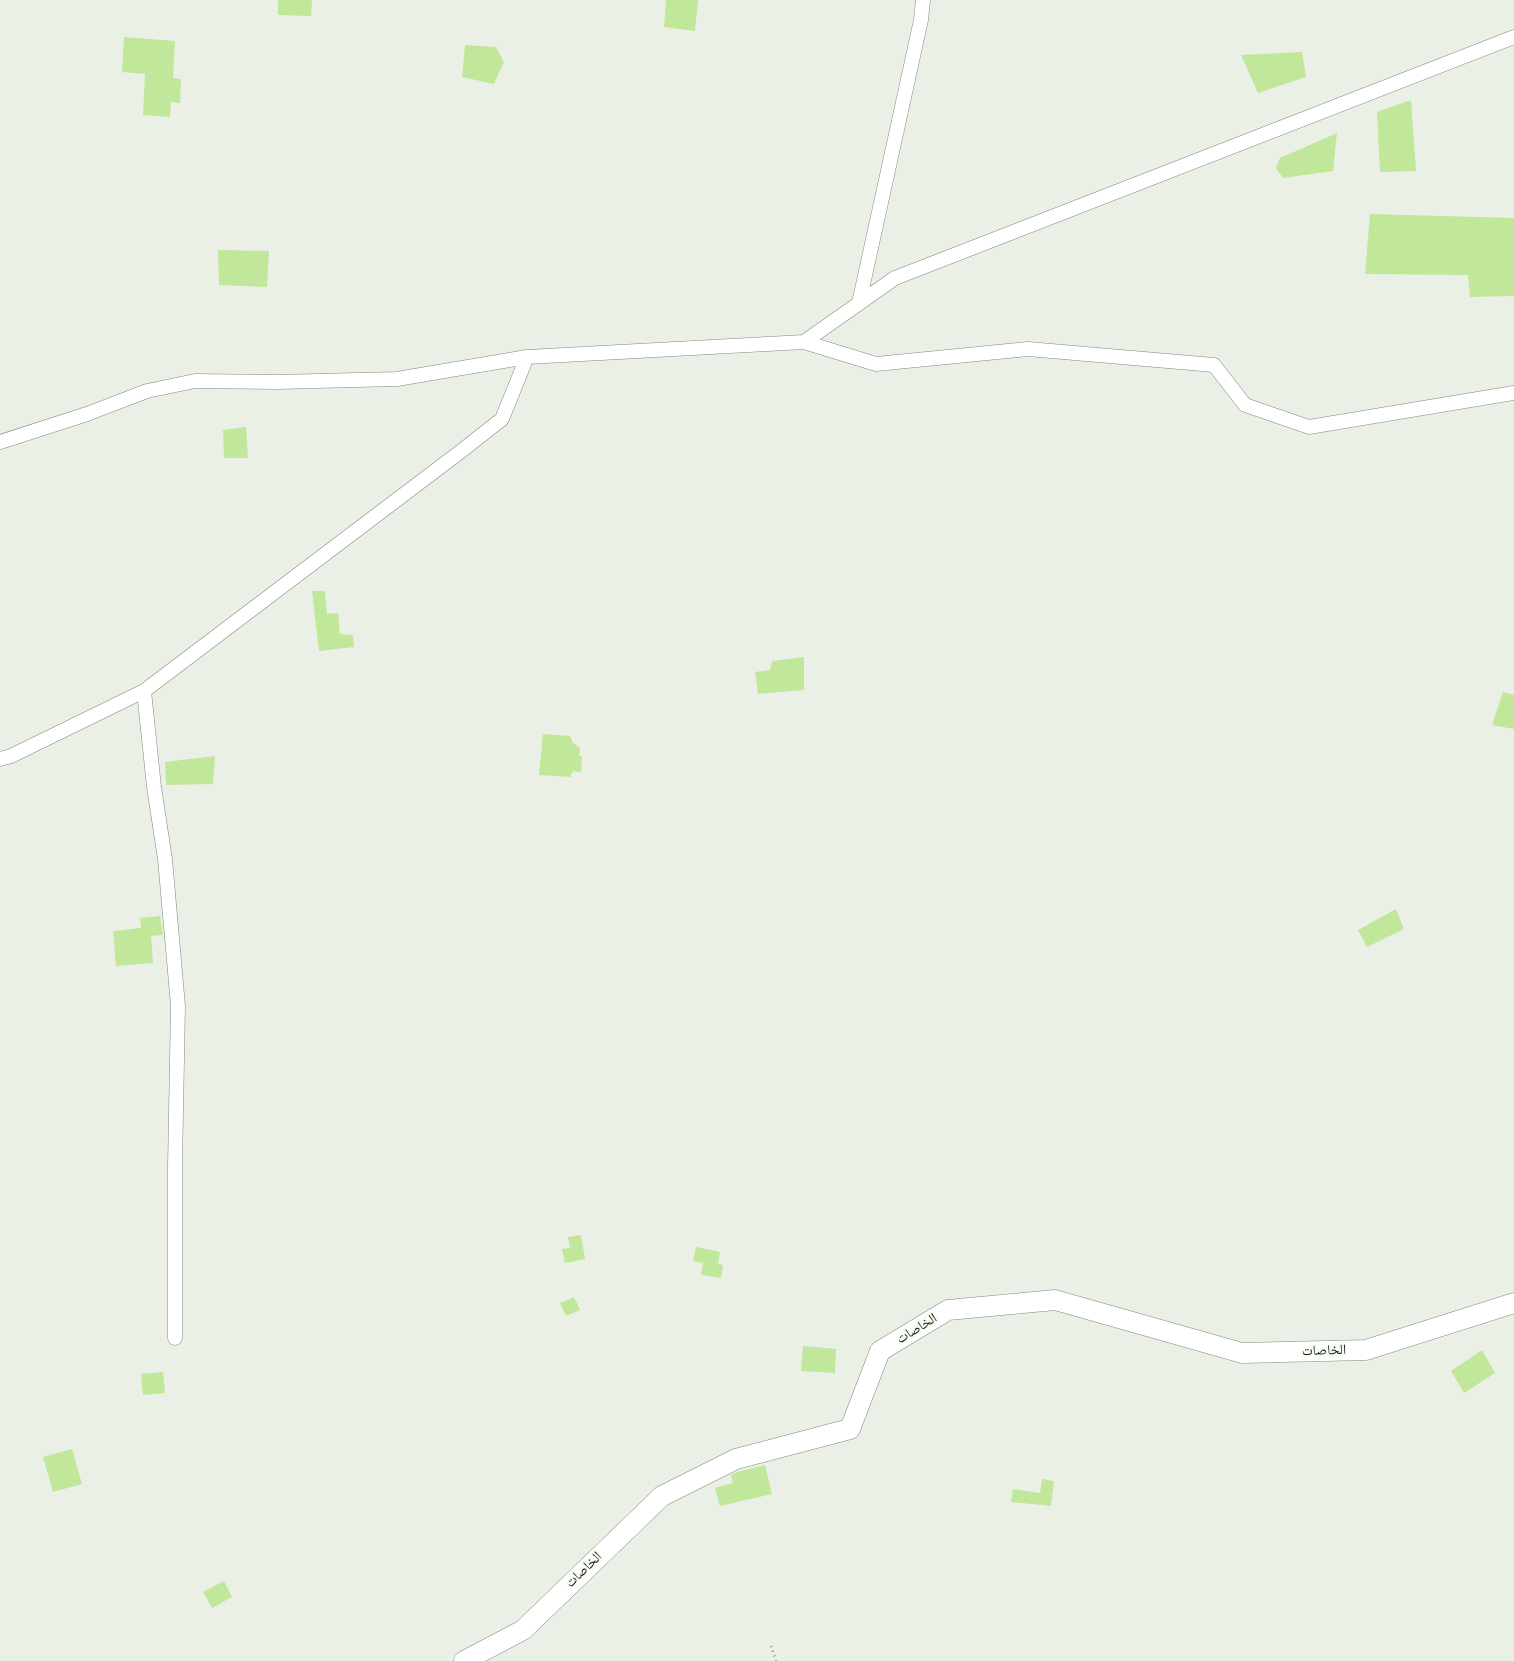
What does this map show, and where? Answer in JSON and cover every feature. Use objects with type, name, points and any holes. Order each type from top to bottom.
[{"type":"street","points":[[859,303],[921,20],[923,0]]},
{"type":"street","points":[[804,342],[895,278],[1514,37]]},
{"type":"street","points":[[0,442],[87,414],[148,391],[195,382],[397,379],[527,357],[804,342],[876,364],[1028,350],[1214,365],[1245,404],[1309,427],[1514,392]]},
{"type":"street","points":[[0,759],[10,756],[144,691],[502,419],[527,357]]},
{"type":"street","points":[[144,691],[164,858],[178,1006],[174,1166],[175,1338]]},
{"type":"street","name":"الخاصات","points":[[464,1661],[523,1630],[662,1496],[736,1459],[850,1429],[880,1351],[948,1310],[1056,1300],[1242,1353],[1366,1350],[1514,1304]]},
{"type":"path","points":[[771,1646],[776,1661]]},
{"type":"building","points":[[278,0],[312,0],[311,16],[278,15]]},
{"type":"building","points":[[666,0],[698,0],[695,31],[664,27]]},
{"type":"building","points":[[124,37],[175,41],[173,78],[181,79],[180,103],[171,102],[170,117],[143,115],[145,74],[122,72]]},
{"type":"building","points":[[465,45],[496,47],[504,62],[494,84],[462,77]]},
{"type":"building","points":[[1302,52],[1306,77],[1258,93],[1241,55]]},
{"type":"building","points":[[1411,100],[1416,171],[1380,172],[1377,112]]},
{"type":"building","points":[[1337,133],[1333,171],[1283,178],[1276,168],[1280,158]]},
{"type":"building","points":[[1370,214],[1514,218],[1514,296],[1470,297],[1468,275],[1365,274]]},
{"type":"building","points":[[218,250],[269,251],[267,287],[219,285]]},
{"type":"building","points":[[246,427],[248,458],[224,458],[223,430]]},
{"type":"building","points":[[312,591],[325,591],[327,614],[338,613],[340,634],[353,635],[354,647],[319,651]]},
{"type":"building","points":[[804,657],[804,690],[758,694],[755,672],[770,670],[772,661]]},
{"type":"building","points":[[1503,692],[1514,695],[1514,729],[1492,725]]},
{"type":"building","points":[[543,734],[570,736],[573,743],[580,748],[579,756],[582,756],[581,772],[573,771],[570,777],[539,775]]},
{"type":"building","points":[[215,756],[213,784],[166,785],[165,762]]},
{"type":"building","points":[[1396,909],[1404,929],[1367,947],[1358,930]]},
{"type":"building","points":[[160,916],[163,935],[151,936],[153,963],[116,966],[113,931],[141,928],[140,918]]},
{"type":"building","points":[[581,1235],[585,1259],[565,1263],[562,1249],[570,1248],[568,1237]]},
{"type":"building","points":[[696,1247],[720,1252],[718,1264],[723,1265],[721,1278],[701,1275],[703,1263],[693,1261]]},
{"type":"building","points":[[574,1297],[580,1310],[566,1316],[560,1303]]},
{"type":"building","points":[[803,1346],[836,1349],[835,1373],[801,1371]]},
{"type":"building","points":[[1482,1350],[1495,1373],[1464,1393],[1451,1371]]},
{"type":"building","points":[[163,1372],[165,1393],[143,1395],[141,1374]]},
{"type":"building","points":[[72,1449],[82,1484],[53,1492],[43,1457]]},
{"type":"building","points":[[765,1465],[772,1494],[720,1506],[715,1488],[733,1483],[731,1475],[737,1472]]},
{"type":"building","points":[[1042,1479],[1054,1481],[1051,1506],[1011,1502],[1013,1489],[1040,1493]]},
{"type":"building","points":[[224,1581],[232,1597],[212,1608],[203,1592]]}]
